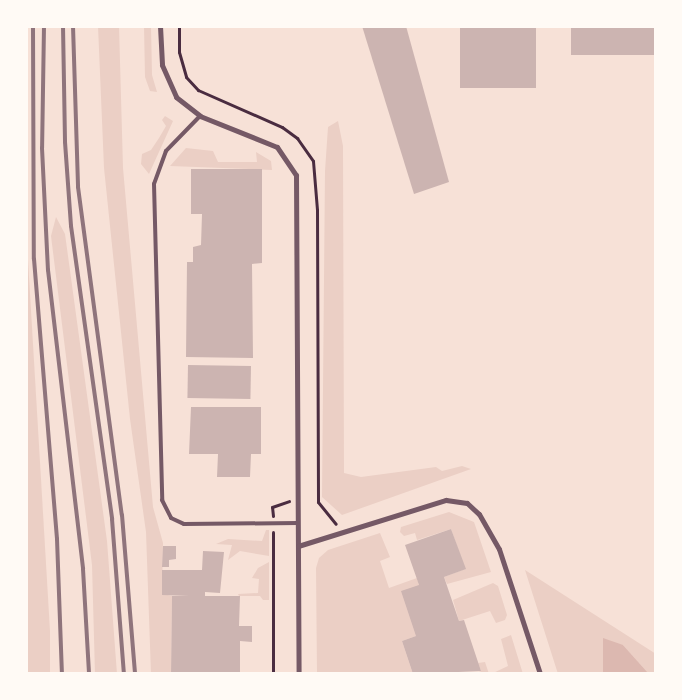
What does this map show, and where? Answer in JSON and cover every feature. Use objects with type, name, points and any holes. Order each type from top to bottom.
[{"type":"street","points":[[160,26],[162,65],[166,79],[176,97],[200,116],[277,147],[296,174],[299,674]]},
{"type":"street","points":[[298,546],[446,500],[466,503],[479,514],[499,549],[540,674]]},
{"type":"lane","points":[[200,116],[166,151],[154,184],[162,500],[171,518],[184,524],[298,524]]},
{"type":"path","points":[[273,513],[272,507],[292,501]]},
{"type":"path","points":[[310,502],[318,502]]},
{"type":"path","points":[[273,530],[273,674]]},
{"type":"shaded area","points":[[98,26],[119,26],[123,168],[153,507],[163,543],[162,594],[172,596],[171,674],[151,674],[146,532],[130,419],[104,168]]},
{"type":"shaded area","points":[[144,26],[151,26],[152,75],[157,92],[150,91],[145,77]]},
{"type":"shaded area","points":[[165,116],[173,121],[149,174],[141,164],[142,154],[151,150],[159,138],[166,126],[162,120]]},
{"type":"shaded area","points":[[338,121],[343,146],[344,473],[361,477],[436,467],[442,471],[462,466],[471,469],[342,515],[322,497],[325,171],[328,127]]},
{"type":"shaded area","points":[[186,148],[213,151],[218,162],[257,162],[256,152],[271,161],[272,170],[170,166]]},
{"type":"shaded area","points":[[56,217],[65,234],[107,541],[117,674],[95,674],[92,565],[51,236]]},
{"type":"shaded area","points":[[26,226],[50,631],[50,674],[26,674]]},
{"type":"shaded area","points":[[449,512],[474,522],[491,572],[447,584],[444,577],[465,569],[451,529],[417,540],[415,533],[404,536],[400,532],[401,527]]},
{"type":"shaded area","points":[[266,530],[269,530],[269,556],[240,551],[228,560],[232,545],[216,544],[228,539],[262,541]]},
{"type":"shaded area","points":[[380,533],[390,557],[380,561],[389,588],[417,578],[419,585],[416,636],[402,641],[413,674],[317,674],[316,568],[319,558],[328,550]]},
{"type":"shaded area","points":[[269,562],[269,600],[263,600],[260,596],[239,596],[238,594],[258,593],[259,579],[252,578],[258,568]]},
{"type":"shaded area","points":[[525,570],[656,654],[656,674],[649,674],[623,645],[605,674],[558,674]]},
{"type":"shaded area","points":[[493,583],[498,586],[507,615],[505,620],[496,623],[490,611],[459,621],[453,600]]},
{"type":"shaded area","points":[[511,635],[523,674],[491,674],[508,666],[501,639]]},
{"type":"shaded area","points":[[603,638],[623,645],[649,674],[603,674]]},
{"type":"shaded area","points":[[485,662],[489,674],[474,674],[481,671],[478,663]]},
{"type":"building","points":[[362,26],[406,26],[449,182],[414,194]]},
{"type":"building","points":[[460,26],[536,26],[536,88],[460,88]]},
{"type":"building","points":[[571,26],[656,26],[656,55],[571,55]]},
{"type":"building","points":[[191,169],[262,169],[262,263],[252,264],[253,358],[186,357],[187,262],[193,262],[193,247],[201,245],[202,214],[191,214]]},
{"type":"building","points":[[188,365],[251,366],[250,399],[187,398]]},
{"type":"building","points":[[191,407],[261,407],[261,454],[251,454],[250,477],[217,477],[218,454],[189,454]]},
{"type":"building","points":[[451,529],[466,569],[444,577],[459,621],[464,620],[481,671],[413,674],[402,641],[416,636],[401,591],[419,585],[405,545]]},
{"type":"building","points":[[163,546],[176,546],[176,559],[169,560],[169,567],[162,567]]},
{"type":"building","points":[[203,551],[224,552],[220,593],[205,592],[205,596],[240,596],[239,626],[252,626],[252,642],[240,641],[240,674],[171,674],[172,596],[189,596],[162,595],[162,570],[202,570]]},
{"type":"railway","points":[[33,26],[34,259],[57,539],[62,674]]},
{"type":"railway","points":[[44,26],[42,148],[48,270],[83,569],[89,674]]},
{"type":"railway","points":[[63,26],[65,142],[71,226],[112,519],[124,674]]},
{"type":"railway","points":[[73,26],[78,187],[122,515],[135,674]]}]
